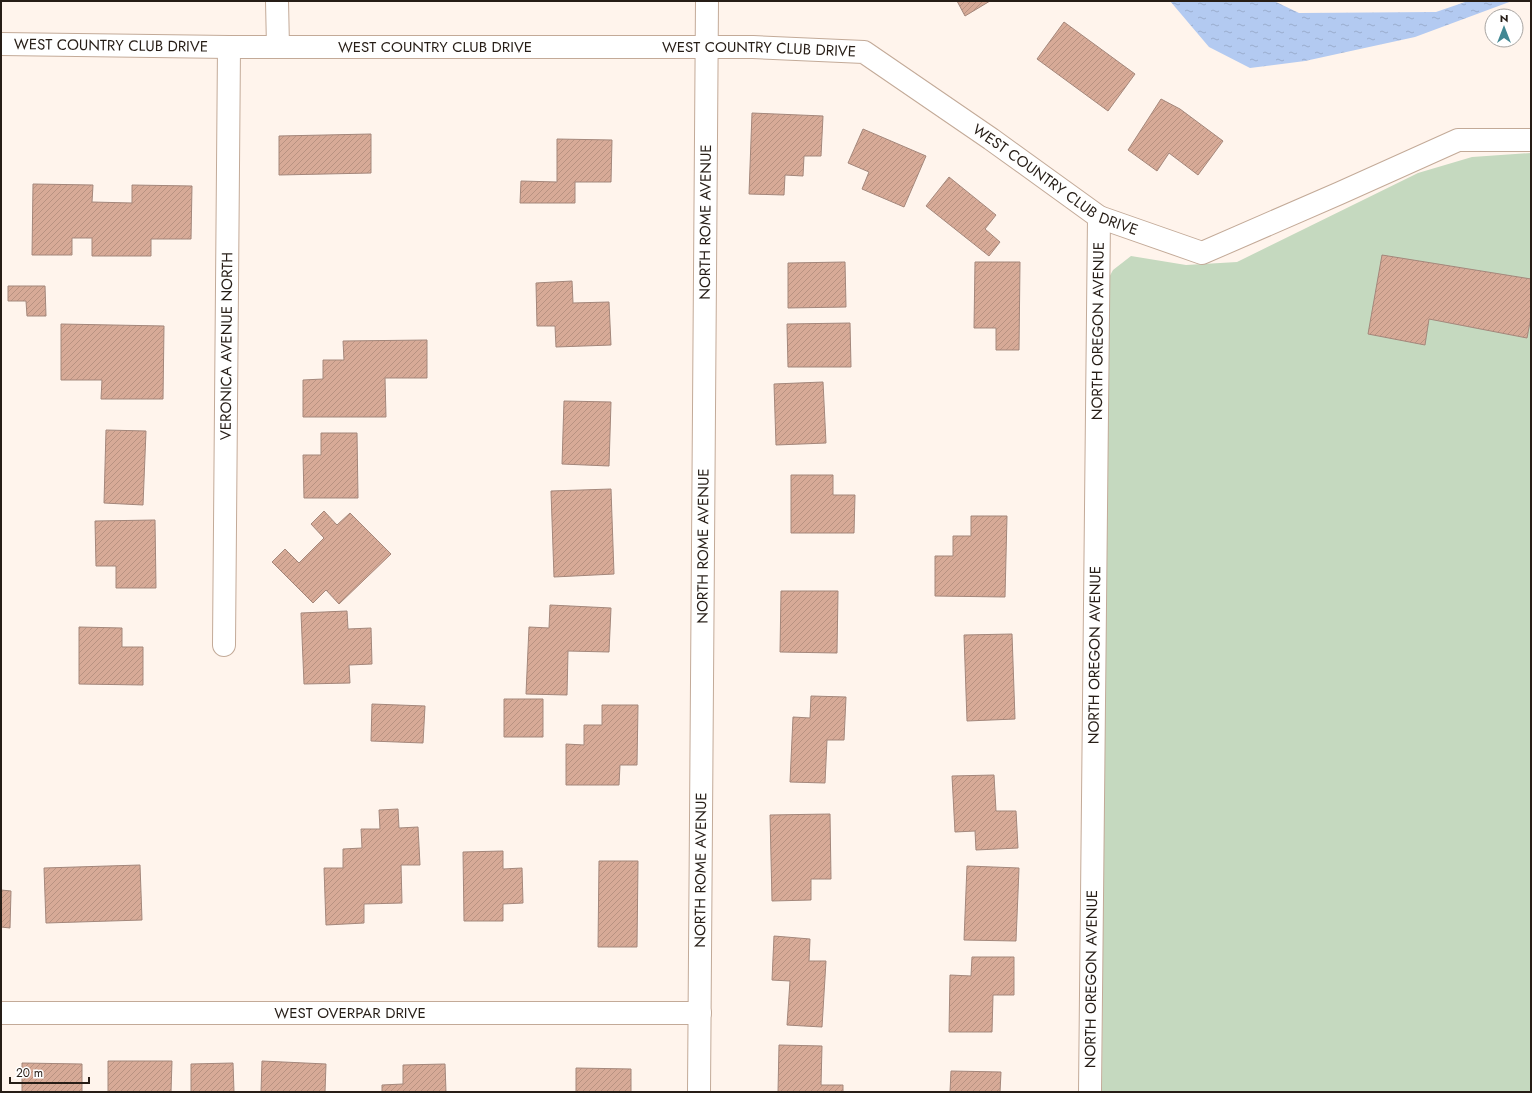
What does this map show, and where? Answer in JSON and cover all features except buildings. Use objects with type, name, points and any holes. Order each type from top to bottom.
[{"type":"street","points":[[276,1],[278,47]]},
{"type":"street","name":"NORTH ROME AVENUE","points":[[699,1092],[707,1]]},
{"type":"street","name":"WEST COUNTRY CLUB DRIVE","points":[[1,44],[229,47],[753,46],[864,52],[991,139],[1100,218],[1202,253],[1458,140],[1531,140]]},
{"type":"street","name":"VERONICA AVENUE NORTH","points":[[224,645],[229,47]]},
{"type":"street","name":"NORTH OREGON AVENUE","points":[[1090,1092],[1100,218]]},
{"type":"street","name":"WEST OVERPAR DRIVE","points":[[1,1013],[700,1013]]},
{"type":"green space","points":[[1531,153],[1531,1092],[1102,1092],[1106,283],[1113,270],[1131,256],[1186,265],[1237,262],[1418,173],[1472,157]]},
{"type":"water","points":[[1170,1],[1274,1],[1299,13],[1436,12],[1468,1],[1512,1],[1493,8],[1484,8],[1484,11],[1415,37],[1305,61],[1250,68],[1209,47]]}]
